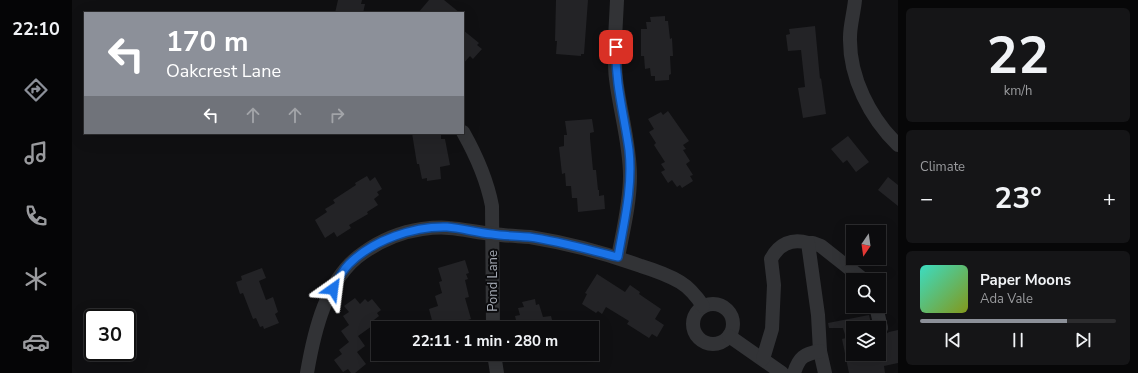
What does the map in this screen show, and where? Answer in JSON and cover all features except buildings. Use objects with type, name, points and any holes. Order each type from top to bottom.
[{"type":"street","points":[[617,0],[615,62],[616,80],[629,151],[630,177],[628,201],[618,257]]},
{"type":"street","points":[[855,0],[850,37],[858,88],[871,111],[890,137],[898,145]]},
{"type":"street","name":"Pond Lane","points":[[464,134],[483,172],[492,206],[493,321]]},
{"type":"street","points":[[307,373],[321,312],[339,278],[349,264],[363,253],[382,242],[420,230],[447,227],[492,234],[529,237],[618,257],[680,282],[694,294],[703,306]]},
{"type":"street","points":[[763,360],[772,329],[774,285],[771,259],[776,251],[792,241],[813,243],[821,246],[855,273]]},
{"type":"street","points":[[808,243],[818,315],[820,351],[825,373]]},
{"type":"street","points":[[717,304],[723,306],[732,316],[732,330],[729,336],[724,341],[712,344],[699,339],[693,328],[694,315],[703,306],[717,304]]},
{"type":"street","points":[[729,336],[782,373]]},
{"type":"street","points":[[794,373],[802,358],[810,353],[820,351]]},
{"type":"street","points":[[495,361],[498,373]]},
{"type":"route","points":[[333,289],[349,264],[363,253],[382,242],[420,230],[447,227],[492,234],[529,237],[618,257],[628,201],[630,177],[629,151],[616,80],[616,47]]}]
